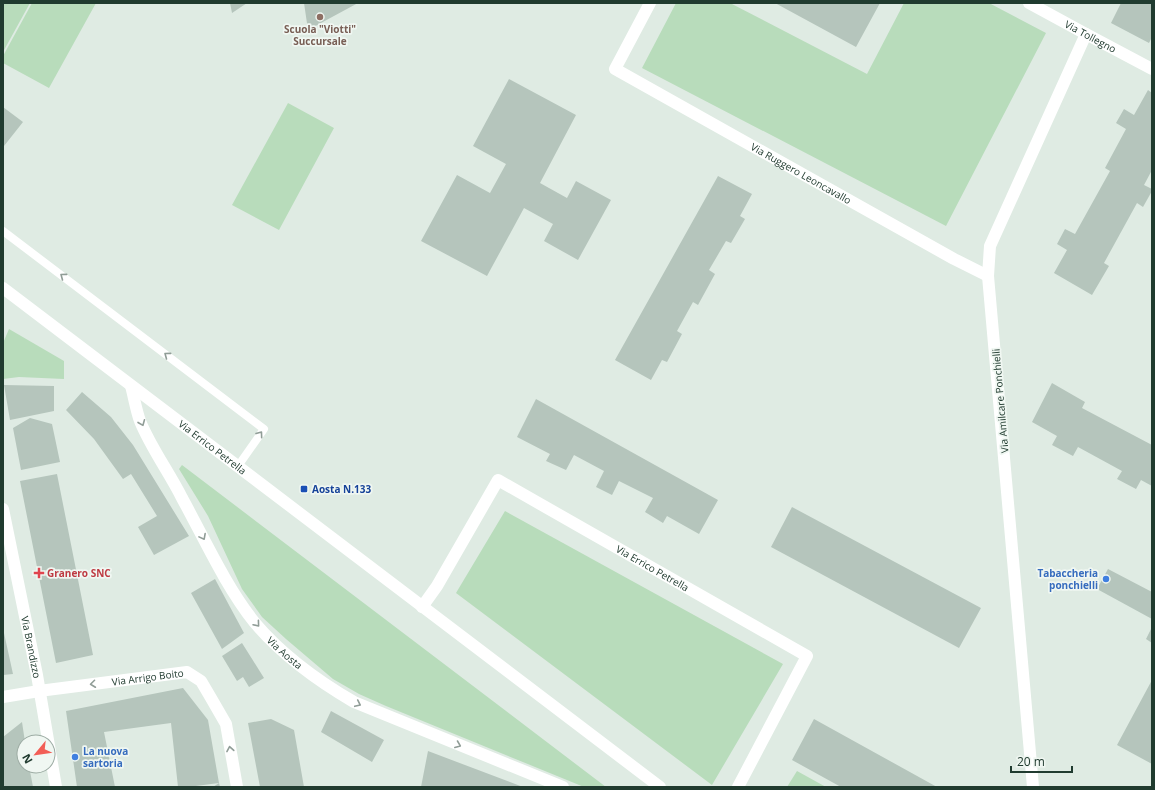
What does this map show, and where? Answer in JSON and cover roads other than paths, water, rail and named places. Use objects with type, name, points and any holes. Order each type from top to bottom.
[{"type":"street","name":"Via Ruggero Leoncavallo","points":[[650,3],[615,69],[954,259],[988,276]]},
{"type":"street","name":"Via Tollegno","points":[[1029,3],[1086,34],[1151,66]]},
{"type":"street","name":"Via Amilcare Ponchielli","points":[[1033,787],[988,276],[990,246],[1086,34]]},
{"type":"street","name":"Via Errico Petrella","points":[[4,292],[238,466],[660,787]]},
{"type":"street","name":"Via Aosta","points":[[131,386],[140,419],[150,442],[169,473],[230,586],[251,617],[268,637],[308,672],[333,690],[354,702],[563,787]]},
{"type":"street","name":"Via Errico Petrella","points":[[422,607],[436,586],[498,480],[807,656],[738,787]]},
{"type":"street","name":"Via Brandizzo","points":[[3,509],[39,691],[56,787]]},
{"type":"street","name":"Via Arrigo Boito","points":[[3,697],[187,672],[201,681],[226,724],[236,787]]},
{"type":"lane","points":[[3,231],[264,428],[238,466]]},
{"type":"place","name":"Scuola \"Viotti\" Succursale","points":[[320,17]]},
{"type":"place","name":"Aosta N.133","points":[[304,489]]},
{"type":"place","name":"Granero SNC","points":[[39,573]]},
{"type":"place","name":"Tabaccheria ponchielli","points":[[1106,579]]},
{"type":"place","name":"La nuova sartoria","points":[[75,757]]}]
